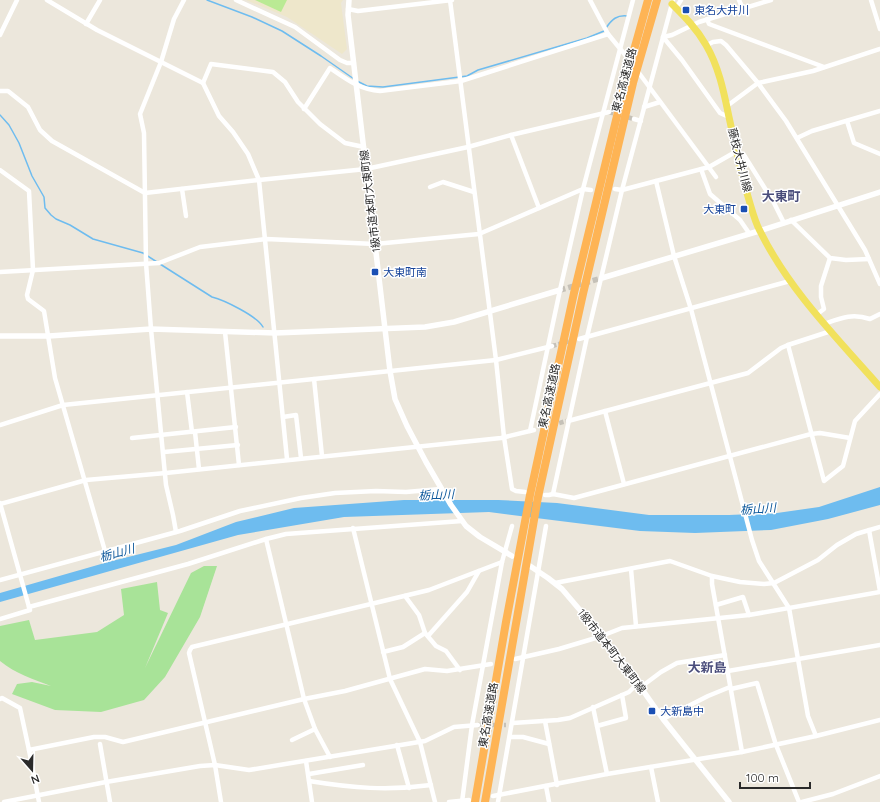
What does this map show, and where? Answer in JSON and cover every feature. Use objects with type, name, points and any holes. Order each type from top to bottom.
[{"type":"highway","name":"東名高速道路","points":[[485,802],[529,521],[527,494],[627,76],[648,0]]},
{"type":"highway","name":"東名高速道路","points":[[472,801],[495,680],[529,521],[541,496],[583,294],[633,83],[657,1]]},
{"type":"main road","name":"藤枝大井川線","points":[[673,4],[693,25],[714,60],[727,106],[744,180],[759,231],[775,260],[816,315],[880,386]]},
{"type":"street","points":[[0,35],[17,0]]},
{"type":"street","points":[[47,0],[86,24],[203,83],[220,116],[248,154],[259,180],[288,459]]},
{"type":"street","points":[[86,24],[100,0]]},
{"type":"street","points":[[176,532],[174,515],[166,485],[151,329],[146,263],[144,133],[140,114],[160,62],[174,19],[184,0]]},
{"type":"street","points":[[236,0],[295,27],[340,60],[346,63],[354,63]]},
{"type":"street","name":"1級市道本町大東町線","points":[[349,0],[348,9],[366,169],[390,371],[394,392],[399,409],[418,446],[442,490],[461,520],[480,537],[512,556]]},
{"type":"street","points":[[348,9],[358,11],[451,0],[468,147],[496,360],[504,437],[512,488],[516,491],[527,494]]},
{"type":"street","points":[[590,0],[608,34],[622,49],[716,176]]},
{"type":"street","points":[[0,619],[30,610],[0,504],[86,480],[166,473],[504,437],[532,431],[550,347],[560,290],[603,113],[622,49],[634,0]]},
{"type":"street","points":[[553,494],[587,337],[622,190],[673,4],[681,0]]},
{"type":"street","points":[[739,0],[743,9]]},
{"type":"street","points":[[663,37],[672,35],[707,19],[771,0]]},
{"type":"street","points":[[871,0],[880,29]]},
{"type":"street","points":[[707,19],[709,24],[824,67]]},
{"type":"street","points":[[304,109],[330,68],[357,85],[380,91],[461,81],[608,34]]},
{"type":"street","points":[[663,37],[682,60],[720,113],[729,117]]},
{"type":"street","points":[[706,45],[721,41],[741,62],[786,121],[878,272],[880,284]]},
{"type":"street","points":[[727,106],[758,83],[813,71],[880,49]]},
{"type":"street","points":[[203,83],[211,64],[273,72],[285,82],[298,102],[320,124],[338,138],[352,145],[364,147]]},
{"type":"street","points":[[0,91],[8,91],[28,107],[40,130],[52,141],[145,193],[366,169],[468,147],[511,135],[609,112]]},
{"type":"street","points":[[644,107],[660,102]]},
{"type":"street","points":[[797,138],[812,131],[880,111]]},
{"type":"street","points":[[634,120],[641,121]]},
{"type":"street","points":[[847,121],[854,143],[880,154]]},
{"type":"street","points":[[511,135],[540,208]]},
{"type":"street","points":[[615,190],[622,190],[709,167],[737,151],[744,155],[784,223]]},
{"type":"street","points":[[701,169],[710,194],[740,220],[749,233]]},
{"type":"street","points":[[0,170],[28,190],[33,270],[27,295],[28,299],[44,310],[55,378],[106,551]]},
{"type":"street","points":[[656,181],[674,256],[752,540],[759,561],[774,582],[789,608],[808,716],[816,736]]},
{"type":"street","points":[[430,187],[443,182],[474,192]]},
{"type":"street","points":[[182,189],[186,216]]},
{"type":"street","points":[[0,272],[146,263],[159,264],[200,247],[266,239],[375,244],[479,234],[584,189],[591,190]]},
{"type":"street","points":[[602,278],[759,231],[880,192]]},
{"type":"street","points":[[792,220],[830,258],[846,260],[869,259]]},
{"type":"street","points":[[816,315],[824,309],[821,297],[821,286],[830,258]]},
{"type":"street","points":[[579,339],[690,310],[790,281]]},
{"type":"street","points":[[0,336],[49,336],[151,329],[275,334],[440,326],[560,290]]},
{"type":"street","points":[[824,324],[845,316],[860,316],[870,319],[880,314]]},
{"type":"street","points":[[568,421],[748,373],[781,348],[831,331]]},
{"type":"street","points":[[225,332],[240,465]]},
{"type":"street","points":[[788,345],[824,481],[843,466],[855,421],[880,394]]},
{"type":"street","points":[[0,424],[64,405],[496,360],[550,347]]},
{"type":"street","points":[[314,379],[322,456]]},
{"type":"street","points":[[187,392],[199,469]]},
{"type":"street","points":[[605,411],[624,484]]},
{"type":"street","points":[[284,417],[296,415],[301,458]]},
{"type":"street","points":[[132,438],[236,427]]},
{"type":"street","points":[[541,496],[553,494],[574,498],[811,434],[820,433],[850,438]]},
{"type":"street","points":[[164,452],[238,445]]},
{"type":"street","points":[[0,580],[176,532],[240,511],[302,498],[369,491],[406,492],[442,490]]},
{"type":"street","points":[[29,607],[188,564],[286,534],[461,520]]},
{"type":"street","points":[[462,801],[472,725],[502,562],[512,526]]},
{"type":"street","points":[[498,802],[546,526]]},
{"type":"street","points":[[555,583],[670,562],[712,576],[740,582],[764,584],[774,582],[813,563],[837,545],[856,534],[880,527]]},
{"type":"street","points":[[353,528],[390,679],[420,742],[435,802]]},
{"type":"street","points":[[516,659],[559,649],[602,636],[622,628],[749,615],[880,592],[869,530]]},
{"type":"street","points":[[266,539],[304,699],[315,729],[330,757]]},
{"type":"street","points":[[221,802],[215,765],[189,653],[192,647],[429,590],[502,562]]},
{"type":"street","name":"1級市道本町大東町線","points":[[530,566],[555,583],[602,636],[640,685],[663,719],[729,802]]},
{"type":"street","points":[[631,569],[636,626]]},
{"type":"street","points":[[383,652],[404,647],[426,634],[467,592],[479,571]]},
{"type":"street","points":[[712,576],[712,584],[742,752]]},
{"type":"street","points":[[405,596],[420,615],[426,634],[436,646],[446,651],[460,670]]},
{"type":"street","points":[[716,605],[743,597],[749,615]]},
{"type":"street","points":[[728,671],[880,645]]},
{"type":"street","points":[[506,725],[512,723],[570,718],[629,692],[677,663],[725,655]]},
{"type":"street","points":[[29,750],[94,737],[105,737],[123,742],[304,699],[345,691],[425,669],[446,671],[460,670],[491,664]]},
{"type":"street","points":[[663,719],[708,696],[731,688],[757,683],[776,745],[798,802]]},
{"type":"street","points":[[597,726],[626,718],[622,695]]},
{"type":"street","points":[[0,699],[2,698],[20,708],[39,802]]},
{"type":"street","points":[[593,708],[607,774]]},
{"type":"street","points":[[493,796],[607,774],[742,752],[880,720]]},
{"type":"street","points":[[545,721],[557,784]]},
{"type":"street","points":[[4,802],[106,782],[200,766],[215,765],[249,770],[306,761],[420,742],[430,739],[454,727],[478,725]]},
{"type":"street","points":[[292,740],[315,729]]},
{"type":"street","points":[[510,737],[523,737],[549,744]]},
{"type":"street","points":[[100,744],[110,802]]},
{"type":"street","points":[[397,745],[409,788]]},
{"type":"street","points":[[306,761],[312,802]]},
{"type":"street","points":[[308,774],[363,765]]},
{"type":"street","points":[[651,767],[658,802]]},
{"type":"street","points":[[802,802],[833,794],[880,776]]},
{"type":"street","points":[[309,781],[363,789],[409,788],[431,785]]},
{"type":"street","points":[[546,786],[549,802]]},
{"type":"street","points":[[449,802],[472,801]]},
{"type":"shaded area","points":[[246,0],[343,0],[341,3],[347,49],[342,54],[287,17]]},
{"type":"green space","points":[[255,0],[287,0],[281,12]]},
{"type":"green space","points":[[204,566],[217,566],[200,617],[165,677],[144,700],[101,712],[55,710],[12,694],[17,684],[32,682],[51,686],[18,673],[0,661],[0,626],[29,620],[35,640],[97,632],[124,615],[121,589],[157,582],[160,610],[168,613],[145,668],[191,573]]},
{"type":"water","points":[[880,487],[880,505],[828,519],[771,530],[695,533],[640,531],[489,512],[344,517],[238,535],[0,602],[0,593],[108,562],[176,545],[236,522],[294,508],[404,500],[498,500],[557,503],[649,515],[729,515],[777,513],[819,507]]},
{"type":"waterway","points":[[207,0],[252,17],[282,31],[354,79]]},
{"type":"waterway","points":[[606,28],[615,18],[627,16]]},
{"type":"waterway","points":[[357,81],[367,86],[383,87],[467,76],[478,70],[587,38],[604,31]]},
{"type":"waterway","points":[[0,115],[9,125],[19,143],[32,176],[44,197],[45,208],[51,215],[93,239],[143,253],[157,262]]},
{"type":"waterway","points":[[160,264],[212,297],[224,301],[247,313],[263,327]]},
{"type":"tunnel","points":[[609,112],[634,119]]},
{"type":"tunnel","points":[[560,290],[602,278]]},
{"type":"tunnel","points":[[552,346],[574,340]]},
{"type":"tunnel","points":[[553,425],[566,421]]},
{"type":"tunnel","points":[[478,725],[506,725]]},
{"type":"place","name":"東名大井川","points":[[686,10]]},
{"type":"place","name":"大東町","points":[[744,209]]},
{"type":"place","name":"大東町南","points":[[375,272]]},
{"type":"place","name":"大新島中","points":[[652,711]]},
{"type":"district","name":"大東町","points":[[781,196]]},
{"type":"district","name":"大新島","points":[[707,667]]},
{"type":"water label","name":"栃山川","points":[[436,495]]},
{"type":"water label","name":"栃山川","points":[[758,509]]},
{"type":"water label","name":"栃山川","points":[[117,553]]}]
